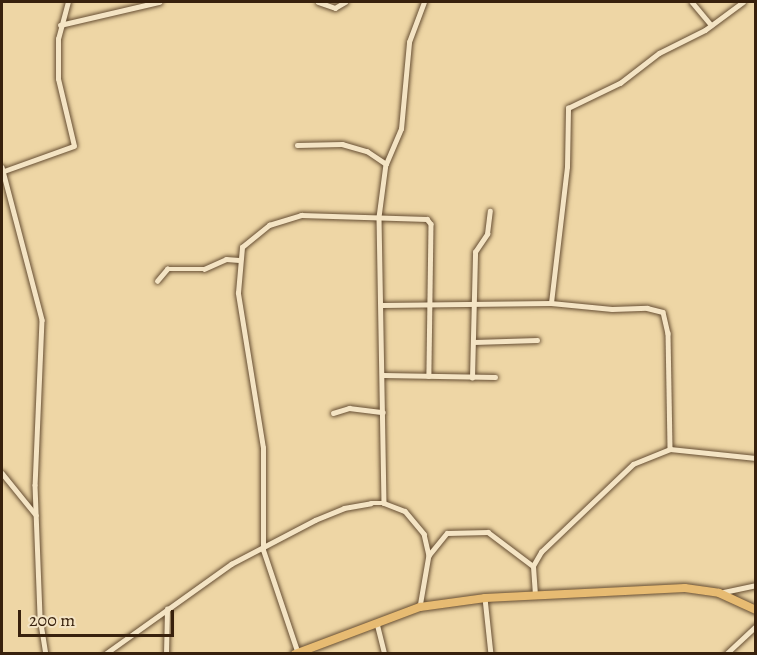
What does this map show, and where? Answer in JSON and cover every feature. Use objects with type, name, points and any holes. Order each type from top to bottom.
[{"type":"highway","points":[[297,653],[377,621],[420,607],[485,598],[674,588],[719,593],[756,610]]},
{"type":"street","points":[[46,654],[41,626],[36,515],[36,409],[42,320],[3,169],[74,146],[58,80],[60,25],[68,2]]},
{"type":"street","points":[[60,25],[159,2]]},
{"type":"street","points":[[318,2],[335,8],[345,2]]},
{"type":"street","points":[[384,502],[379,217],[386,164],[401,129],[409,42],[424,2]]},
{"type":"street","points":[[692,2],[711,25]]},
{"type":"street","points":[[551,303],[567,167],[568,108],[620,83],[668,47],[711,25],[743,2]]},
{"type":"street","points":[[297,145],[342,144],[367,151],[386,164]]},
{"type":"street","points":[[470,378],[474,342],[475,252],[487,234],[490,211]]},
{"type":"street","points":[[297,653],[263,550],[263,448],[240,314],[239,260],[242,248],[254,237],[285,219],[330,213],[429,221],[429,376]]},
{"type":"street","points":[[157,280],[167,269],[204,269],[226,259],[239,260]]},
{"type":"street","points":[[382,304],[551,303],[612,309],[647,308],[664,314],[670,448]]},
{"type":"street","points":[[474,342],[537,340]]},
{"type":"street","points":[[383,375],[495,377]]},
{"type":"street","points":[[333,413],[349,408],[383,412]]},
{"type":"street","points":[[536,595],[533,566],[541,552],[633,464],[670,448],[756,458]]},
{"type":"street","points":[[2,473],[36,515]]},
{"type":"street","points":[[105,654],[231,564],[339,510],[384,502],[414,519],[424,534],[429,555],[420,607]]},
{"type":"street","points":[[429,555],[447,533],[488,532],[533,566]]},
{"type":"street","points":[[719,593],[756,585]]},
{"type":"street","points":[[485,598],[490,654]]},
{"type":"street","points":[[166,654],[167,609]]},
{"type":"street","points":[[377,621],[385,654]]},
{"type":"street","points":[[726,654],[756,626]]}]
